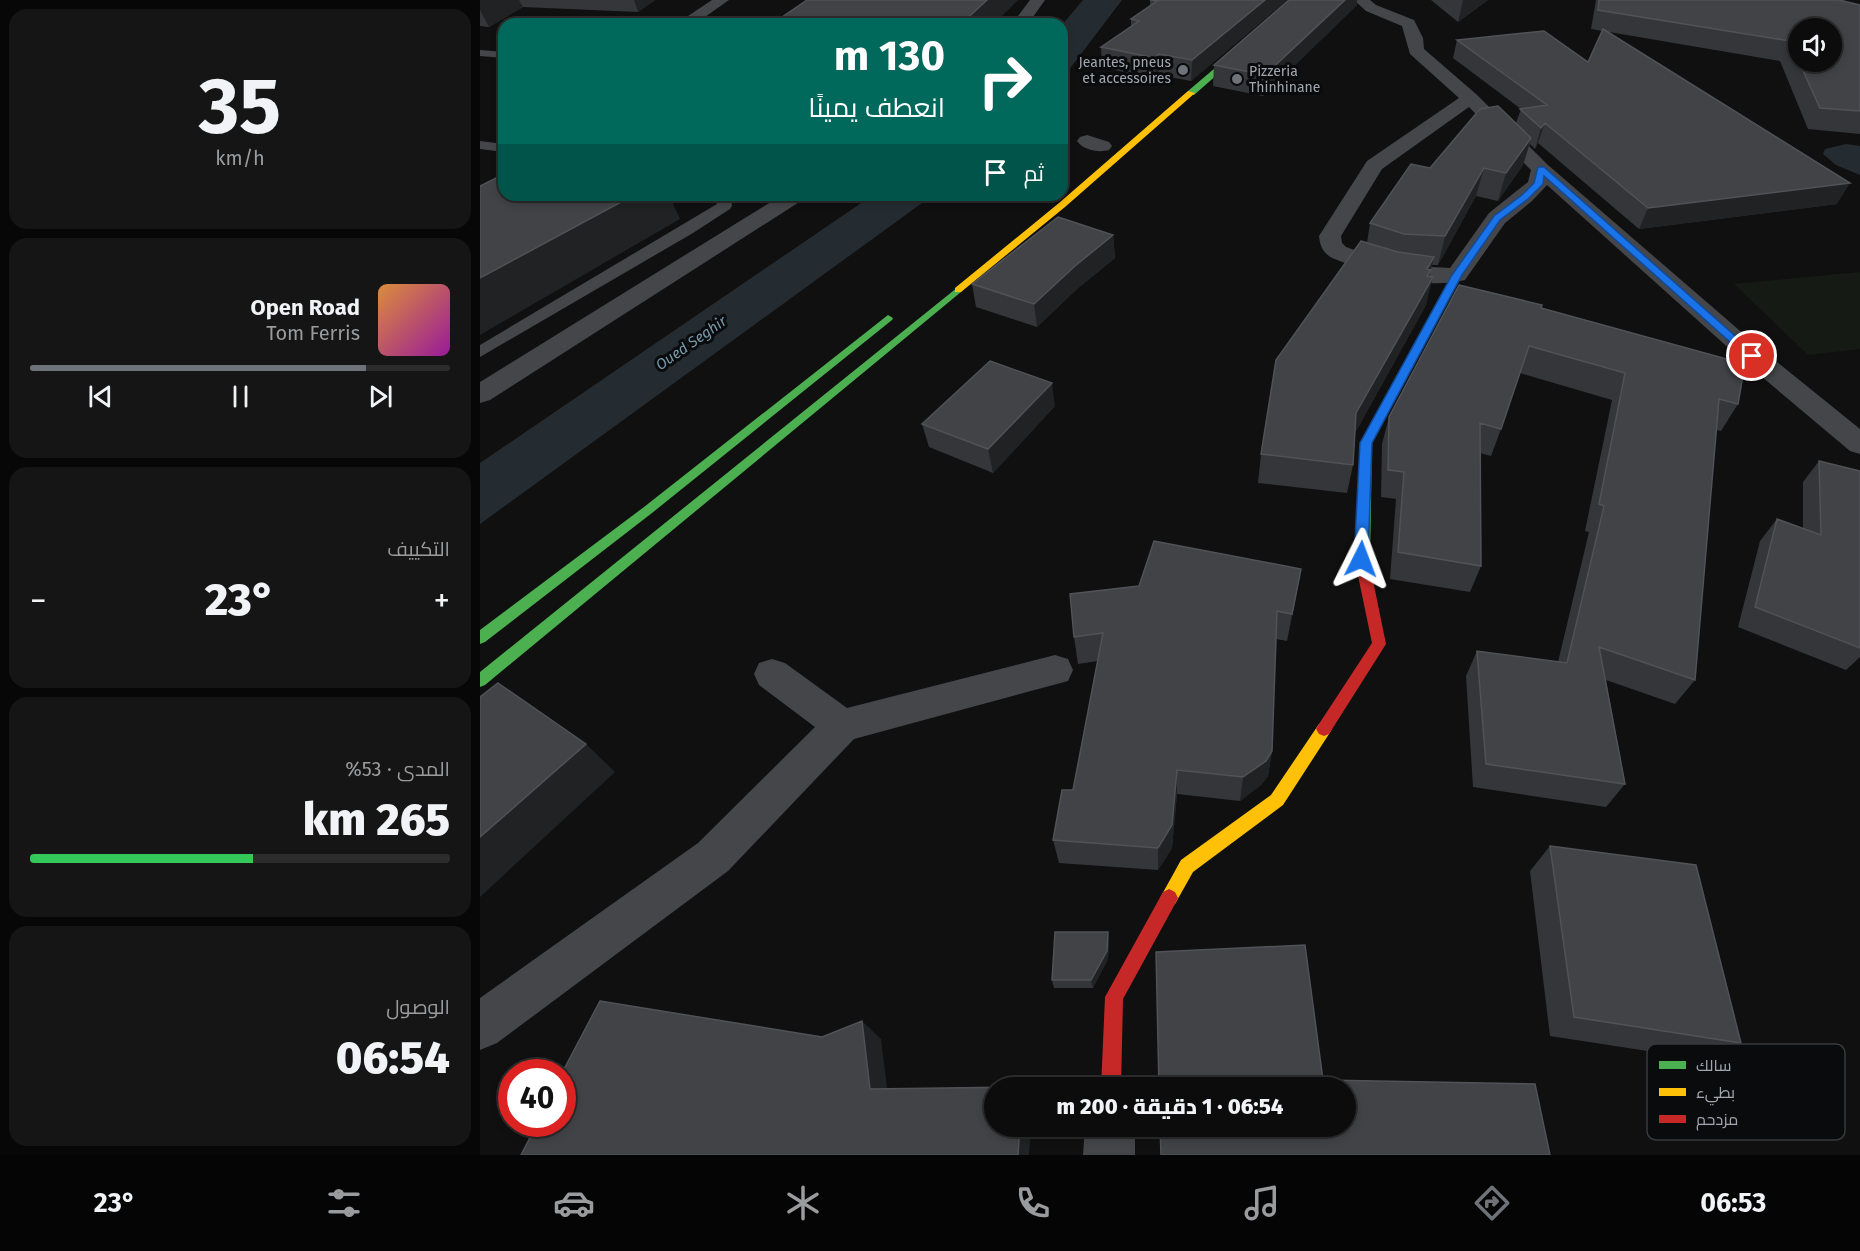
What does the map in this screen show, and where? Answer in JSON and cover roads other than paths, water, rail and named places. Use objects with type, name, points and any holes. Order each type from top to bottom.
[{"type":"street","points":[[694,18],[722,0]]},
{"type":"street","points":[[1024,18],[1038,0]]},
{"type":"street","points":[[1068,200],[1299,0]]},
{"type":"street","points":[[1361,0],[1371,8],[1408,22],[1415,38],[1416,51],[1470,98],[1541,169],[1752,356],[1860,444]]},
{"type":"street","points":[[1457,275],[1420,277],[1398,273],[1338,252],[1331,245],[1330,236],[1374,165],[1470,98]]},
{"type":"street","points":[[1111,1077],[1114,998],[1187,866],[1277,800],[1379,644],[1361,559],[1366,443],[1457,275],[1497,218],[1538,184],[1541,169]]},
{"type":"street","points":[[480,394],[787,201]]},
{"type":"street","points":[[480,681],[1067,201]]},
{"type":"street","points":[[480,638],[648,510],[895,312]]},
{"type":"street","points":[[480,1026],[713,857],[842,726],[1055,670]]},
{"type":"street","points":[[772,674],[842,726]]},
{"type":"street","points":[[1108,1155],[1109,1137]]},
{"type":"lane","points":[[480,53],[498,54]]},
{"type":"lane","points":[[480,352],[688,230],[725,206],[724,201]]},
{"type":"water","points":[[1083,0],[1122,0],[1068,71],[1068,18]]},
{"type":"water","points":[[1846,144],[1860,146],[1860,175],[1836,165],[1823,154],[1825,149]]},
{"type":"water","name":"Oued Seghir","points":[[864,201],[925,201],[480,524],[480,463]]},
{"type":"place","name":"Jeantes, pneus et accessoires","points":[[1183,70]]},
{"type":"place","name":"Pizzeria Thinhinane","points":[[1237,79]]}]
